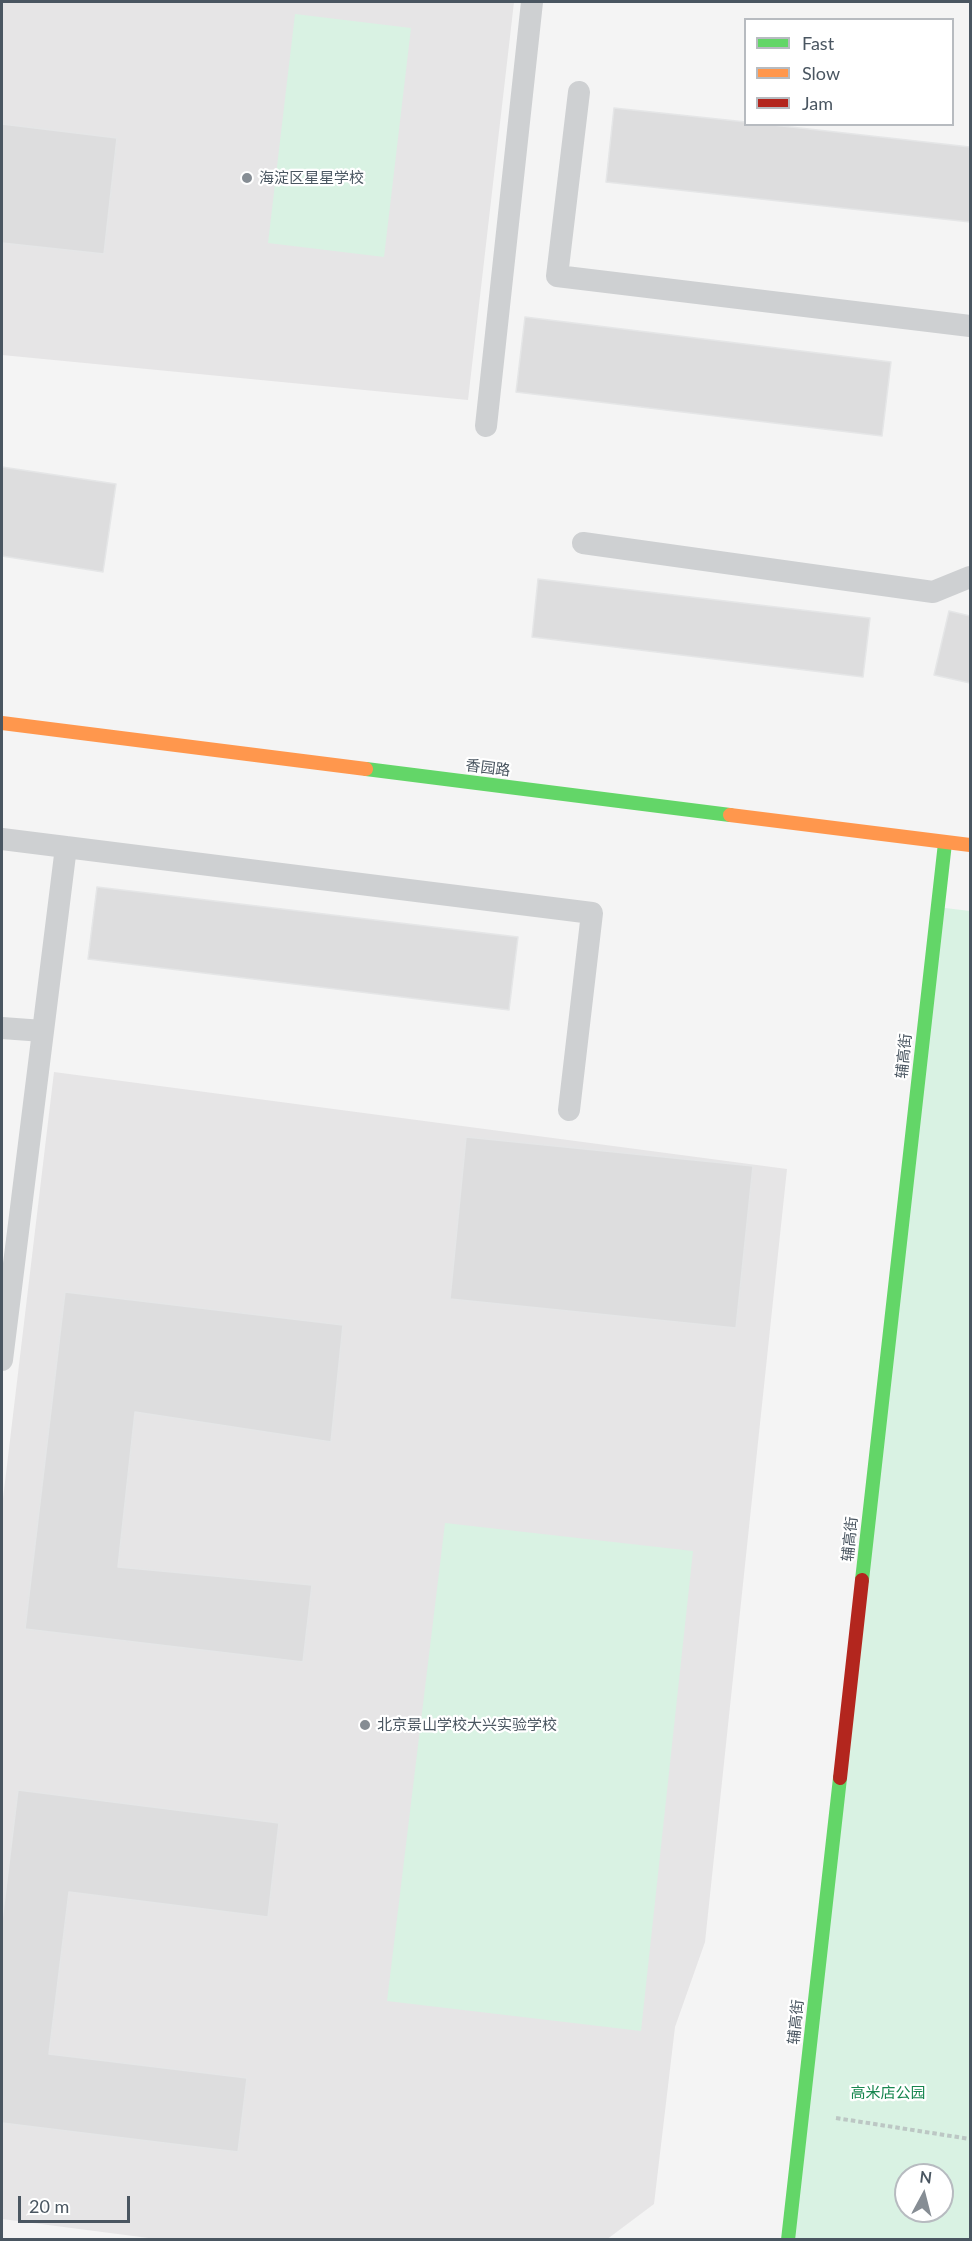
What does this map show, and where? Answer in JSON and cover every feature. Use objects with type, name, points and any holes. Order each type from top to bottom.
[{"type":"street","name":"香园路","points":[[2,723],[970,845]]},
{"type":"street","name":"辅高街","points":[[788,2240],[945,843]]},
{"type":"lane","points":[[486,426],[532,2]]},
{"type":"lane","points":[[579,92],[557,276],[970,326]]},
{"type":"lane","points":[[583,543],[933,592],[970,577]]},
{"type":"lane","points":[[2,839],[592,913],[569,1110]]},
{"type":"lane","points":[[2,1346],[66,847]]},
{"type":"lane","points":[[2,1028],[43,1031]]},
{"type":"path","points":[[802,2113],[970,2139]]},
{"type":"shaded area","name":"海淀区星星学校","points":[[2,2],[514,2],[468,400],[2,355]]},
{"type":"shaded area","name":"北京景山学校大兴实验学校","points":[[54,1072],[787,1169],[705,1942],[675,2027],[654,2204],[606,2240],[164,2240],[2,2219],[2,1507]]},
{"type":"green space","points":[[295,14],[411,28],[384,257],[268,243]]},
{"type":"green space","name":"高米店公园","points":[[937,907],[970,911],[970,2239],[788,2240]]},
{"type":"green space","points":[[445,1523],[693,1551],[641,2031],[387,2001]]},
{"type":"building","points":[[614,108],[744,122],[744,126],[782,126],[970,147],[970,222],[606,182]]},
{"type":"building","points":[[2,124],[117,138],[104,254],[2,243]]},
{"type":"building","points":[[525,317],[891,362],[882,436],[516,392]]},
{"type":"building","points":[[2,467],[116,484],[103,572],[2,556]]},
{"type":"building","points":[[538,579],[870,618],[863,677],[532,637]]},
{"type":"building","points":[[949,611],[970,616],[970,683],[934,675]]},
{"type":"building","points":[[97,887],[518,937],[509,1010],[88,959]]},
{"type":"building","points":[[466,1137],[753,1166],[736,1328],[450,1299]]},
{"type":"building","points":[[65,1292],[343,1325],[331,1442],[135,1412],[118,1567],[312,1585],[303,1662],[25,1629]]},
{"type":"building","points":[[18,1790],[279,1823],[268,1917],[69,1892],[49,2054],[247,2078],[238,2152],[2,2123],[2,1921]]},
{"type":"traffic: fast","points":[[366,769],[730,815]]},
{"type":"traffic: fast","points":[[862,1580],[945,843]]},
{"type":"traffic: fast","points":[[788,2240],[840,1778]]},
{"type":"traffic: slow","points":[[2,723],[366,769]]},
{"type":"traffic: slow","points":[[730,815],[970,845]]},
{"type":"traffic: jam","points":[[840,1778],[862,1580]]},
{"type":"place","name":"海淀区星星学校","points":[[247,178]]},
{"type":"place","name":"北京景山学校大兴实验学校","points":[[365,1725]]}]
